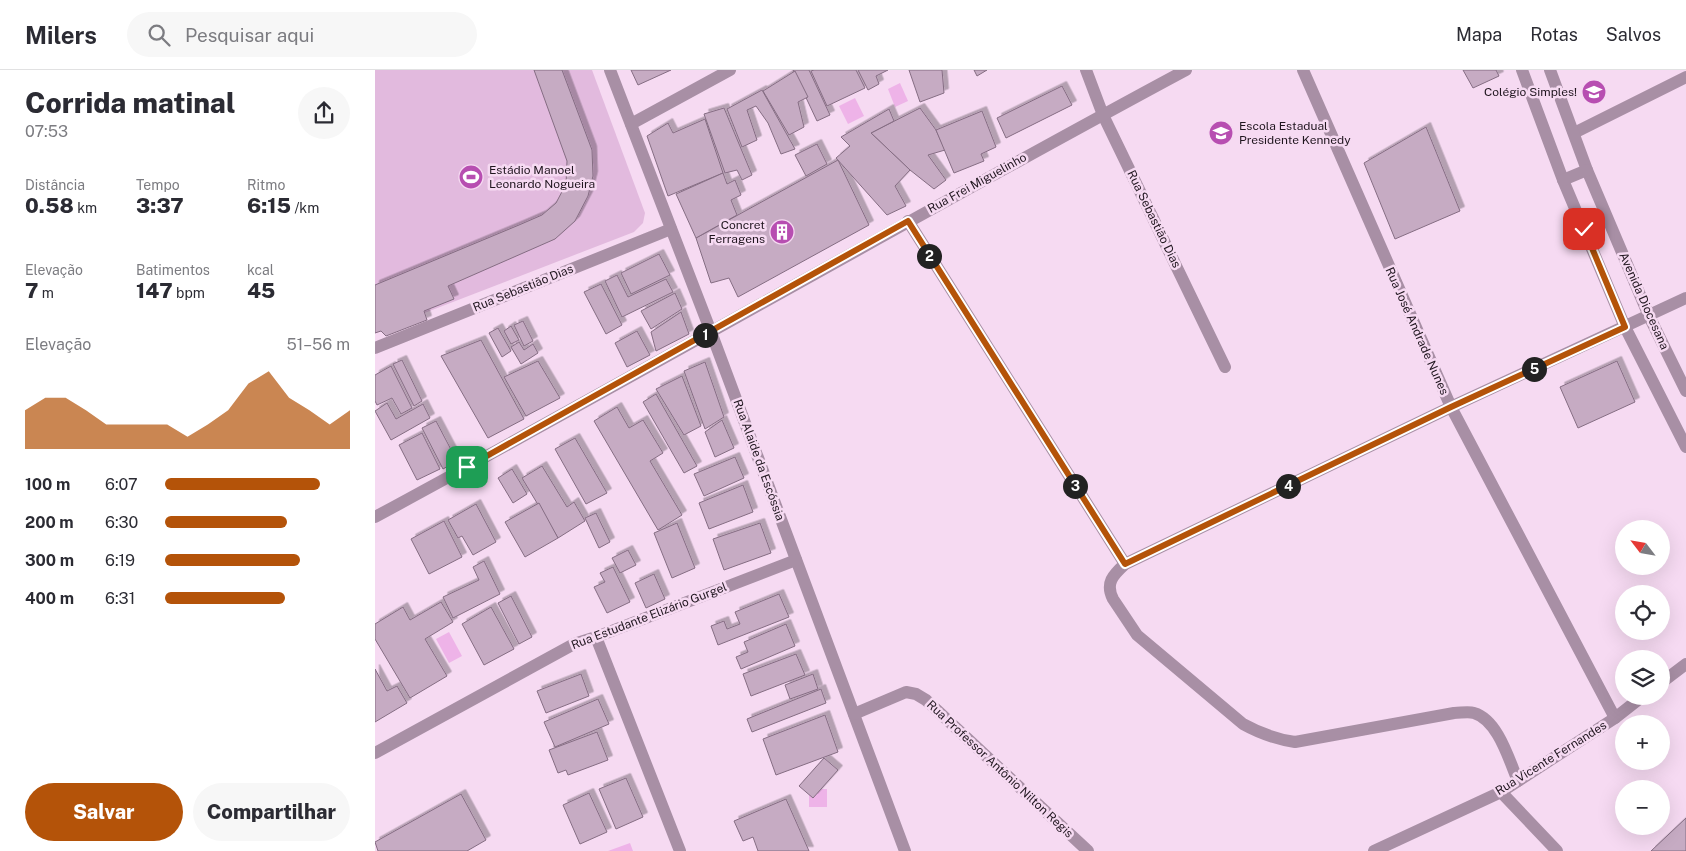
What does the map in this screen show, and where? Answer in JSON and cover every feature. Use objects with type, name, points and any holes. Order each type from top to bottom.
[{"type":"street","name":"Rua Alaide da Escóssia","points":[[610,70],[711,332],[905,851]]},
{"type":"street","points":[[631,124],[730,70]]},
{"type":"street","name":"Rua Sebastião Dias","points":[[1086,70],[1103,115],[1225,367]]},
{"type":"street","name":"Rua Frei Miguelinho","points":[[375,517],[908,221],[1186,70]]},
{"type":"street","name":"Rua José Andrade Nunes","points":[[1303,70],[1451,407],[1615,718]]},
{"type":"street","name":"Avenida Diocesana","points":[[1522,70],[1563,180],[1625,327],[1686,447]]},
{"type":"street","name":"Avenida Diocesana","points":[[1550,70],[1587,170],[1649,316],[1686,391]]},
{"type":"street","points":[[1574,133],[1686,77]]},
{"type":"street","points":[[1563,180],[1587,170]]},
{"type":"street","points":[[908,221],[1125,564]]},
{"type":"street","name":"Rua Sebastião Dias","points":[[375,348],[671,229]]},
{"type":"street","points":[[1518,781],[1494,728],[1483,717],[1473,712],[1454,712],[1295,742],[1274,739],[1260,734],[1243,724],[1137,635],[1113,599],[1109,589],[1113,576],[1125,564],[1451,407],[1686,298]]},
{"type":"street","name":"Rua Estudante Elizário Gurgel","points":[[375,753],[574,644],[796,560]]},
{"type":"street","points":[[595,637],[680,851]]},
{"type":"street","points":[[1670,676],[1686,664]]},
{"type":"street","name":"Rua Professor Antônio Nilton Regis","points":[[854,714],[906,692],[916,694],[926,700],[1089,851]]},
{"type":"street","name":"Rua Vicente Fernandes","points":[[1619,715],[1632,705]]},
{"type":"street","name":"Rua Vicente Fernandes","points":[[1374,851],[1501,792],[1615,718]]},
{"type":"street","points":[[1501,792],[1557,851]]},
{"type":"shaded area","name":"Estádio Manoel Leonardo Nogueira","points":[[375,70],[592,70],[645,213],[643,223],[634,232],[375,332]]},
{"type":"shaded area","points":[[900,83],[908,101],[895,107],[888,89]]},
{"type":"shaded area","points":[[855,98],[864,116],[848,124],[839,106]]},
{"type":"shaded area","points":[[449,632],[462,656],[449,663],[436,639]]},
{"type":"shaded area","points":[[809,789],[827,789],[827,807],[809,807]]},
{"type":"shaded area","points":[[630,843],[633,851],[608,851]]},
{"type":"building","points":[[534,70],[562,70],[592,150],[593,176],[588,196],[575,221],[555,239],[448,286],[454,299],[424,311],[427,320],[386,336],[381,331],[375,333],[375,285],[542,215],[556,203],[566,184],[567,161]]},
{"type":"building","points":[[631,70],[671,70],[638,85]]},
{"type":"building","points":[[793,70],[809,70],[830,115],[817,121]]},
{"type":"building","points":[[856,70],[865,88],[827,106],[811,71]]},
{"type":"building","points":[[858,70],[888,70],[876,76],[879,84],[868,90]]},
{"type":"building","points":[[909,70],[942,70],[944,93],[920,102]]},
{"type":"building","points":[[974,70],[987,70],[977,76]]},
{"type":"building","points":[[1463,70],[1496,70],[1499,76],[1473,88]]},
{"type":"building","points":[[795,71],[808,97],[798,102],[804,127],[789,135],[763,91]]},
{"type":"building","points":[[1062,86],[1072,105],[1006,138],[997,118]]},
{"type":"building","points":[[762,90],[795,149],[781,154],[768,123],[756,106],[747,110],[757,140],[742,147],[727,109]]},
{"type":"building","points":[[724,108],[752,175],[742,180],[737,170],[725,173],[704,114]]},
{"type":"building","points":[[920,108],[936,130],[945,150],[928,155],[946,180],[934,189],[910,170],[871,133]]},
{"type":"building","points":[[889,109],[894,121],[871,133],[910,170],[895,186],[906,206],[887,215],[836,158],[850,146],[841,137]]},
{"type":"building","points":[[982,111],[996,147],[981,154],[984,161],[954,173],[936,130]]},
{"type":"building","points":[[705,119],[723,173],[668,196],[647,136],[668,123],[673,133]]},
{"type":"building","points":[[1426,127],[1460,211],[1395,239],[1364,163]]},
{"type":"building","points":[[817,144],[827,164],[806,176],[795,155]]},
{"type":"building","name":"Concret Ferragens","points":[[838,160],[869,225],[738,297],[729,278],[711,283],[696,238]]},
{"type":"building","points":[[723,173],[727,184],[735,180],[741,195],[731,200],[737,215],[696,238],[676,194]]},
{"type":"building","points":[[659,254],[670,275],[631,294],[621,273]]},
{"type":"building","points":[[617,275],[628,297],[666,279],[673,292],[622,317],[605,281]]},
{"type":"building","points":[[601,284],[622,325],[606,334],[584,292]]},
{"type":"building","points":[[675,293],[682,309],[651,329],[641,311]]},
{"type":"building","points":[[681,312],[689,334],[656,351],[651,332]]},
{"type":"building","points":[[523,321],[533,341],[524,346],[514,325]]},
{"type":"building","points":[[511,326],[519,340],[511,344],[504,331]]},
{"type":"building","points":[[498,328],[511,351],[502,357],[489,333]]},
{"type":"building","points":[[637,331],[650,355],[627,367],[615,343]]},
{"type":"building","points":[[481,340],[524,419],[488,438],[441,356]]},
{"type":"building","points":[[519,342],[524,350],[533,344],[538,353],[521,364],[511,347]]},
{"type":"building","points":[[402,360],[422,401],[414,406],[393,364]]},
{"type":"building","points":[[538,361],[560,398],[526,416],[504,377]]},
{"type":"building","points":[[1617,361],[1635,402],[1578,428],[1560,387]]},
{"type":"building","points":[[705,362],[724,417],[705,429],[684,371]]},
{"type":"building","points":[[391,366],[412,408],[401,414],[392,398],[377,405],[375,401],[375,375]]},
{"type":"building","points":[[682,376],[701,426],[684,435],[656,389]]},
{"type":"building","points":[[656,394],[697,466],[684,473],[643,402]]},
{"type":"building","points":[[387,403],[396,419],[423,404],[430,418],[391,440],[375,411]]},
{"type":"building","points":[[617,407],[629,428],[643,420],[663,453],[650,461],[682,515],[658,530],[594,421]]},
{"type":"building","points":[[722,420],[734,448],[715,457],[705,432]]},
{"type":"building","points":[[436,421],[457,461],[443,469],[422,428]]},
{"type":"building","points":[[422,433],[440,469],[417,480],[399,445]]},
{"type":"building","points":[[575,438],[607,493],[586,504],[555,449]]},
{"type":"building","points":[[735,457],[744,478],[704,496],[694,474]]},
{"type":"building","points":[[542,466],[567,507],[574,502],[585,521],[558,538],[522,478]]},
{"type":"building","points":[[512,469],[527,494],[513,503],[498,478]]},
{"type":"building","points":[[743,485],[753,512],[709,529],[699,503]]},
{"type":"building","points":[[539,503],[558,538],[525,557],[505,522]]},
{"type":"building","points":[[476,504],[496,542],[473,555],[462,536],[458,538],[448,520]]},
{"type":"building","points":[[596,513],[610,542],[599,548],[585,518]]},
{"type":"building","points":[[444,521],[462,557],[429,574],[411,539]]},
{"type":"building","points":[[677,523],[695,568],[672,578],[654,533]]},
{"type":"building","points":[[760,523],[771,553],[724,570],[713,539]]},
{"type":"building","points":[[628,550],[636,565],[620,573],[612,558]]},
{"type":"building","points":[[484,561],[500,594],[453,618],[443,597],[479,580],[473,567]]},
{"type":"building","points":[[613,567],[630,602],[607,613],[594,587],[605,582],[600,573]]},
{"type":"building","points":[[654,574],[665,599],[646,608],[635,583]]},
{"type":"building","points":[[779,594],[789,617],[718,645],[711,626],[724,621],[727,629],[740,624],[735,612]]},
{"type":"building","points":[[511,596],[532,637],[519,644],[498,603]]},
{"type":"building","points":[[441,602],[453,622],[425,639],[447,676],[410,698],[375,639],[375,624],[403,607],[410,620]]},
{"type":"building","points":[[491,607],[514,649],[484,665],[462,624]]},
{"type":"building","points":[[786,624],[795,646],[741,669],[736,657],[748,652],[744,642]]},
{"type":"building","points":[[796,654],[805,675],[751,696],[743,674]]},
{"type":"building","points":[[375,669],[387,691],[397,686],[407,703],[375,722]]},
{"type":"building","points":[[581,674],[589,696],[546,713],[537,691]]},
{"type":"building","points":[[813,674],[818,689],[790,699],[785,685]]},
{"type":"building","points":[[821,689],[826,703],[752,732],[747,719]]},
{"type":"building","points":[[598,699],[609,724],[555,747],[544,722]]},
{"type":"building","points":[[825,715],[838,752],[776,775],[763,739]]},
{"type":"building","points":[[597,732],[608,760],[568,775],[566,770],[558,773],[549,750]]},
{"type":"building","points":[[824,758],[838,770],[813,798],[799,786]]},
{"type":"building","points":[[626,778],[643,817],[616,829],[599,789]]},
{"type":"building","points":[[589,793],[607,832],[580,844],[563,805]]},
{"type":"building","points":[[461,794],[486,840],[467,851],[378,851],[375,842]]},
{"type":"building","points":[[786,799],[809,851],[758,851],[753,837],[743,841],[734,821]]},
{"type":"building","points":[[1686,818],[1686,851],[1651,851],[1670,835]]},
{"type":"place","name":"Colégio Simples!","points":[[1594,92]]},
{"type":"place","name":"Escola Estadual Presidente Kennedy","points":[[1221,133]]},
{"type":"place","name":"Estádio Manoel Leonardo Nogueira","points":[[471,177]]},
{"type":"place","name":"Concret Ferragens","points":[[782,232]]},
{"type":"route","points":[[467,467],[908,221],[1125,564],[1451,407],[1625,327],[1584,229]]}]
